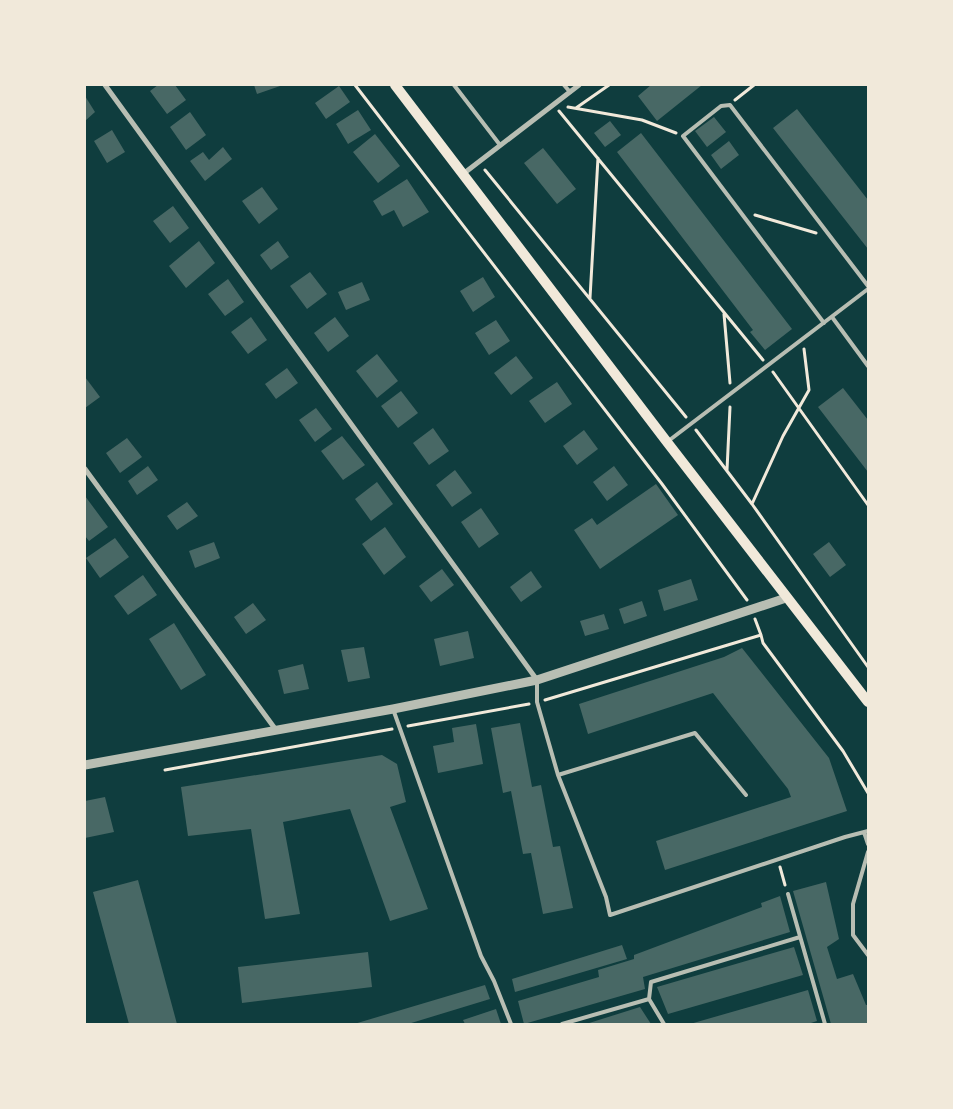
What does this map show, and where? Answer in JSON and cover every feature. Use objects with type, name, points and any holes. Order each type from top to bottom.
[{"type":"main road","points":[[395,85],[786,598],[868,702]]},
{"type":"street","points":[[106,85],[537,680]]},
{"type":"street","points":[[463,174],[579,85]]},
{"type":"street","points":[[85,469],[276,730]]},
{"type":"street","points":[[85,765],[393,709],[537,680],[786,598]]},
{"type":"lane","points":[[454,85],[500,145]]},
{"type":"lane","points":[[564,85],[570,92]]},
{"type":"lane","points":[[667,442],[832,317],[868,288],[730,105],[721,106],[683,136],[824,323]]},
{"type":"lane","points":[[832,317],[868,366]]},
{"type":"lane","points":[[537,680],[537,702],[558,775],[606,897],[610,915],[866,832],[868,844]]},
{"type":"lane","points":[[393,709],[481,956],[494,981],[511,1024]]},
{"type":"lane","points":[[558,775],[694,733],[746,795]]},
{"type":"lane","points":[[868,852],[853,904],[853,936],[868,955]]},
{"type":"lane","points":[[788,894],[825,1024]]},
{"type":"lane","points":[[664,1024],[649,999],[651,982],[800,936]]},
{"type":"lane","points":[[562,1024],[649,999]]},
{"type":"path","points":[[355,85],[745,595],[761,635]]},
{"type":"path","points":[[576,108],[609,85]]},
{"type":"path","points":[[730,105],[754,85]]},
{"type":"path","points":[[554,104],[642,120],[683,136]]},
{"type":"path","points":[[554,104],[755,351]]},
{"type":"path","points":[[590,299],[598,158]]},
{"type":"path","points":[[479,162],[691,424],[752,504],[868,667]]},
{"type":"path","points":[[739,210],[831,237]]},
{"type":"path","points":[[724,314],[730,394],[727,471]]},
{"type":"path","points":[[752,504],[783,436],[809,390],[803,339]]},
{"type":"path","points":[[768,365],[868,505]]},
{"type":"path","points":[[778,860],[788,894]]},
{"type":"building","points":[[158,85],[175,85],[186,100],[167,114],[150,91]]},
{"type":"building","points":[[254,85],[283,85],[257,94]]},
{"type":"building","points":[[651,85],[702,85],[657,121],[638,96]]},
{"type":"building","points":[[339,86],[350,102],[326,119],[315,103]]},
{"type":"building","points":[[85,96],[95,112],[85,121]]},
{"type":"building","points":[[797,109],[868,200],[868,249],[773,128]]},
{"type":"building","points":[[358,110],[371,130],[348,144],[336,124]]},
{"type":"building","points":[[190,112],[206,135],[186,150],[170,127]]},
{"type":"building","points":[[714,117],[726,132],[707,147],[695,131]]},
{"type":"building","points":[[610,121],[621,135],[605,147],[594,133]]},
{"type":"building","points":[[112,130],[125,152],[107,163],[94,141]]},
{"type":"building","points":[[641,133],[792,329],[765,350],[750,332],[753,330],[617,152]]},
{"type":"building","points":[[375,134],[400,166],[378,183],[353,152]]},
{"type":"building","points":[[729,141],[739,155],[721,169],[711,155]]},
{"type":"building","points":[[223,147],[232,159],[205,181],[190,161],[203,152],[209,160]]},
{"type":"building","points":[[543,148],[576,189],[557,204],[524,163]]},
{"type":"building","points":[[407,179],[429,212],[403,227],[394,210],[382,216],[373,201]]},
{"type":"building","points":[[262,187],[278,209],[259,224],[242,201]]},
{"type":"building","points":[[173,206],[189,228],[170,243],[153,221]]},
{"type":"building","points":[[199,241],[215,263],[186,288],[169,266]]},
{"type":"building","points":[[278,241],[289,257],[271,270],[260,255]]},
{"type":"building","points":[[310,272],[327,294],[307,309],[290,286]]},
{"type":"building","points":[[483,277],[495,297],[473,312],[460,291]]},
{"type":"building","points":[[228,279],[244,302],[225,316],[208,294]]},
{"type":"building","points":[[362,282],[370,300],[346,310],[338,292]]},
{"type":"building","points":[[251,317],[267,340],[248,354],[231,332]]},
{"type":"building","points":[[335,317],[349,336],[328,352],[314,333]]},
{"type":"building","points":[[496,320],[510,341],[489,355],[475,333]]},
{"type":"building","points":[[377,354],[398,381],[377,398],[356,371]]},
{"type":"building","points":[[516,356],[533,378],[511,395],[494,373]]},
{"type":"building","points":[[287,368],[298,383],[276,399],[265,384]]},
{"type":"building","points":[[85,377],[100,397],[85,408]]},
{"type":"building","points":[[557,382],[572,404],[545,423],[529,401]]},
{"type":"building","points":[[843,388],[868,420],[868,472],[818,407]]},
{"type":"building","points":[[401,391],[418,413],[398,428],[381,406]]},
{"type":"building","points":[[316,408],[332,429],[315,442],[299,420]]},
{"type":"building","points":[[433,428],[449,451],[429,465],[413,443]]},
{"type":"building","points":[[584,430],[598,449],[577,465],[563,446]]},
{"type":"building","points":[[342,436],[365,465],[343,480],[321,451]]},
{"type":"building","points":[[127,438],[142,457],[120,473],[106,453]]},
{"type":"building","points":[[148,466],[158,480],[137,495],[128,481]]},
{"type":"building","points":[[614,466],[628,485],[607,501],[593,482]]},
{"type":"building","points":[[455,470],[472,493],[452,507],[436,485]]},
{"type":"building","points":[[377,482],[393,504],[371,521],[355,499]]},
{"type":"building","points":[[656,484],[678,515],[600,569],[574,530],[592,518],[597,525]]},
{"type":"building","points":[[85,496],[108,527],[89,541],[85,536]]},
{"type":"building","points":[[187,502],[198,516],[177,530],[167,516]]},
{"type":"building","points":[[481,508],[499,534],[479,548],[461,522]]},
{"type":"building","points":[[385,527],[406,557],[384,575],[362,544]]},
{"type":"building","points":[[115,538],[129,557],[100,578],[86,558]]},
{"type":"building","points":[[214,542],[220,558],[195,568],[189,551]]},
{"type":"building","points":[[829,542],[846,565],[830,577],[813,554]]},
{"type":"building","points":[[442,569],[454,585],[431,602],[419,586]]},
{"type":"building","points":[[531,571],[542,587],[521,602],[510,587]]},
{"type":"building","points":[[143,575],[157,595],[128,615],[114,596]]},
{"type":"building","points":[[691,579],[698,600],[664,611],[658,590]]},
{"type":"building","points":[[642,601],[647,616],[624,624],[619,609]]},
{"type":"building","points":[[253,603],[266,620],[246,634],[234,617]]},
{"type":"building","points":[[604,614],[609,629],[585,636],[580,621]]},
{"type":"building","points":[[174,623],[206,675],[181,690],[149,639]]},
{"type":"building","points":[[468,631],[474,658],[440,666],[434,639]]},
{"type":"building","points":[[364,647],[370,678],[348,682],[341,650]]},
{"type":"building","points":[[742,648],[829,758],[847,811],[665,870],[656,841],[791,797],[788,789],[713,693],[588,734],[579,704],[724,657]]},
{"type":"building","points":[[303,664],[309,689],[284,694],[278,670]]},
{"type":"building","points":[[520,723],[532,787],[541,785],[553,847],[560,846],[573,908],[543,914],[531,853],[523,854],[511,791],[503,793],[491,728]]},
{"type":"building","points":[[476,724],[483,764],[438,773],[433,746],[454,742],[452,728]]},
{"type":"building","points":[[382,755],[397,764],[406,802],[390,807],[428,909],[390,921],[350,809],[283,822],[300,914],[265,919],[251,829],[188,836],[181,787]]},
{"type":"building","points":[[105,797],[114,832],[85,838],[85,801]]},
{"type":"building","points":[[138,880],[177,1024],[129,1024],[93,892]]},
{"type":"building","points":[[826,882],[839,939],[827,947],[837,979],[853,974],[866,1005],[868,1005],[868,1024],[831,1024],[793,891]]},
{"type":"building","points":[[780,896],[790,932],[643,977],[645,989],[524,1024],[518,1001],[599,977],[598,970],[634,959],[634,955],[762,907],[761,903]]},
{"type":"building","points":[[622,945],[627,959],[515,992],[512,979]]},
{"type":"building","points":[[794,947],[803,975],[668,1014],[657,987]]},
{"type":"building","points":[[368,952],[372,987],[242,1003],[238,967]]},
{"type":"building","points":[[485,985],[490,999],[408,1024],[354,1024]]},
{"type":"building","points":[[808,990],[817,1021],[808,1024],[690,1024]]},
{"type":"building","points":[[640,1007],[651,1024],[586,1024]]},
{"type":"building","points":[[496,1009],[501,1024],[465,1024],[463,1020]]}]
